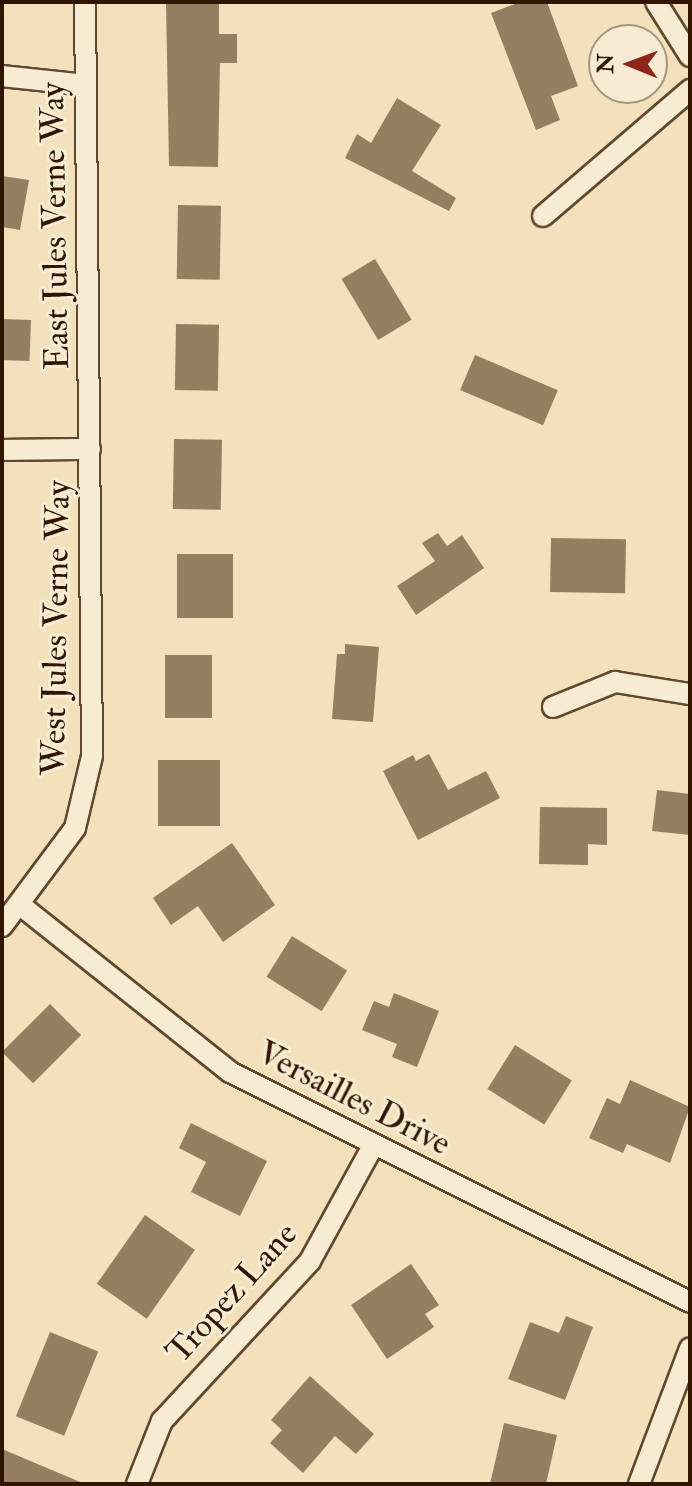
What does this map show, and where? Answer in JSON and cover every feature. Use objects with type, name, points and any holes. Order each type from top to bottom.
[{"type":"street","name":"East Jules Verne Way","points":[[85,2],[90,449]]},
{"type":"street","points":[[656,2],[690,56]]},
{"type":"street","points":[[2,76],[86,85]]},
{"type":"street","points":[[543,216],[690,90]]},
{"type":"street","points":[[2,450],[90,449]]},
{"type":"street","name":"West Jules Verne Way","points":[[2,926],[75,828],[89,780],[90,449]]},
{"type":"street","points":[[553,707],[615,682],[690,694]]},
{"type":"street","name":"Versailles Drive","points":[[19,904],[198,1050],[374,1144],[690,1302]]},
{"type":"street","name":"Tropez Lane","points":[[137,1484],[162,1421],[310,1261],[374,1144]]},
{"type":"street","points":[[639,1484],[690,1348]]},
{"type":"building","points":[[166,2],[219,2],[219,34],[237,34],[237,63],[220,63],[218,167],[169,166]]},
{"type":"building","points":[[520,2],[547,2],[578,86],[551,96],[560,120],[536,130],[491,13]]},
{"type":"building","points":[[397,98],[441,125],[412,171],[456,198],[449,211],[345,158],[357,134],[371,143]]},
{"type":"building","points":[[2,176],[29,180],[20,230],[2,227]]},
{"type":"building","points":[[178,205],[221,206],[220,280],[177,279]]},
{"type":"building","points":[[375,259],[412,320],[378,340],[342,279]]},
{"type":"building","points":[[2,319],[31,320],[30,361],[2,360]]},
{"type":"building","points":[[176,324],[219,325],[218,391],[175,390]]},
{"type":"building","points":[[475,355],[558,390],[543,425],[460,390]]},
{"type":"building","points":[[174,439],[222,440],[221,510],[173,509]]},
{"type":"building","points":[[438,533],[447,546],[462,535],[484,568],[416,615],[397,586],[435,561],[422,543]]},
{"type":"building","points":[[551,538],[626,539],[625,593],[550,592]]},
{"type":"building","points":[[177,554],[233,554],[233,618],[177,618]]},
{"type":"building","points":[[345,644],[379,647],[373,722],[332,719],[337,654],[345,654]]},
{"type":"building","points":[[165,655],[212,655],[212,718],[165,718]]},
{"type":"building","points":[[429,754],[448,790],[486,771],[500,798],[418,840],[383,771],[413,755],[416,761]]},
{"type":"building","points":[[158,760],[220,760],[220,826],[158,826]]},
{"type":"building","points":[[657,790],[690,794],[690,835],[652,831]]},
{"type":"building","points":[[540,807],[607,808],[607,845],[588,844],[588,865],[539,864]]},
{"type":"building","points":[[232,843],[275,905],[223,942],[198,906],[171,925],[153,898]]},
{"type":"building","points":[[292,936],[347,970],[322,1011],[267,977]]},
{"type":"building","points":[[394,993],[439,1011],[417,1067],[392,1057],[397,1044],[362,1030],[374,1001],[389,1007]]},
{"type":"building","points":[[50,1004],[81,1035],[33,1083],[2,1052]]},
{"type":"building","points":[[515,1045],[572,1081],[544,1125],[487,1089]]},
{"type":"building","points":[[630,1080],[690,1107],[670,1163],[627,1144],[623,1153],[589,1138],[607,1098],[620,1104]]},
{"type":"building","points":[[191,1123],[267,1161],[240,1216],[191,1192],[206,1162],[179,1148]]},
{"type":"building","points":[[145,1215],[195,1250],[147,1319],[97,1284]]},
{"type":"building","points":[[411,1264],[439,1305],[425,1314],[434,1327],[387,1359],[351,1305]]},
{"type":"building","points":[[566,1316],[593,1327],[565,1400],[508,1379],[530,1322],[559,1333]]},
{"type":"building","points":[[50,1332],[98,1351],[64,1436],[16,1416]]},
{"type":"building","points":[[310,1376],[374,1434],[356,1454],[335,1436],[303,1473],[270,1443],[282,1430],[271,1420]]},
{"type":"building","points":[[504,1423],[557,1435],[546,1484],[490,1484]]},
{"type":"building","points":[[2,1449],[85,1484],[2,1484]]}]
